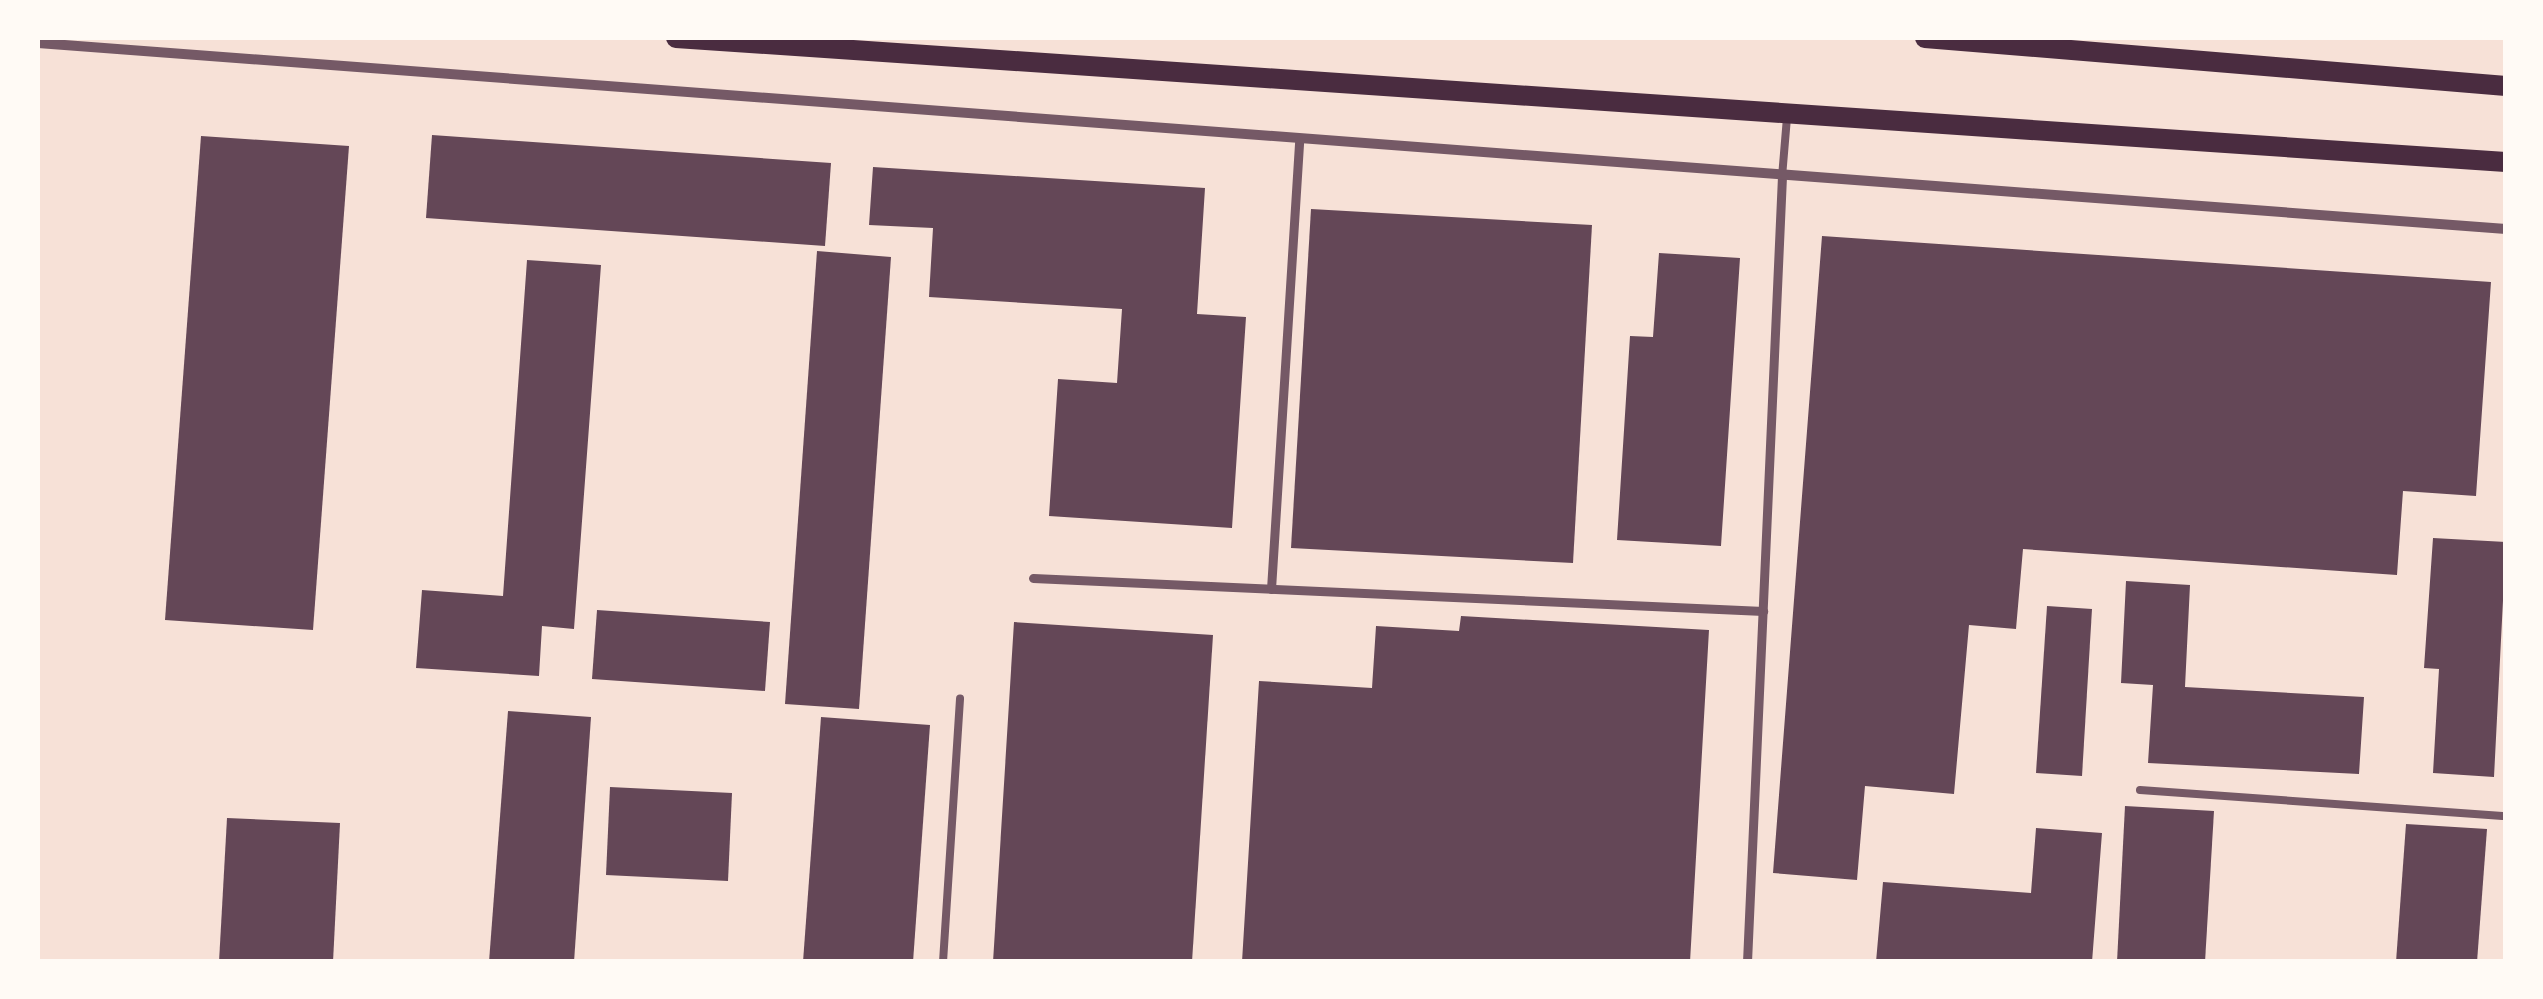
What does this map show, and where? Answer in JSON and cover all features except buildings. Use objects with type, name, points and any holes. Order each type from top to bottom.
[{"type":"main road","points":[[676,38],[2506,162]]},
{"type":"main road","points":[[1925,38],[2506,86]]},
{"type":"street","points":[[38,44],[2506,229]]},
{"type":"street","points":[[1271,589],[1299,141]]},
{"type":"street","points":[[1747,962],[1782,176]]},
{"type":"street","points":[[1032,578],[1763,611]]},
{"type":"lane","points":[[1782,176],[1788,113]]},
{"type":"lane","points":[[943,962],[960,699]]},
{"type":"lane","points":[[2140,790],[2506,816]]}]
